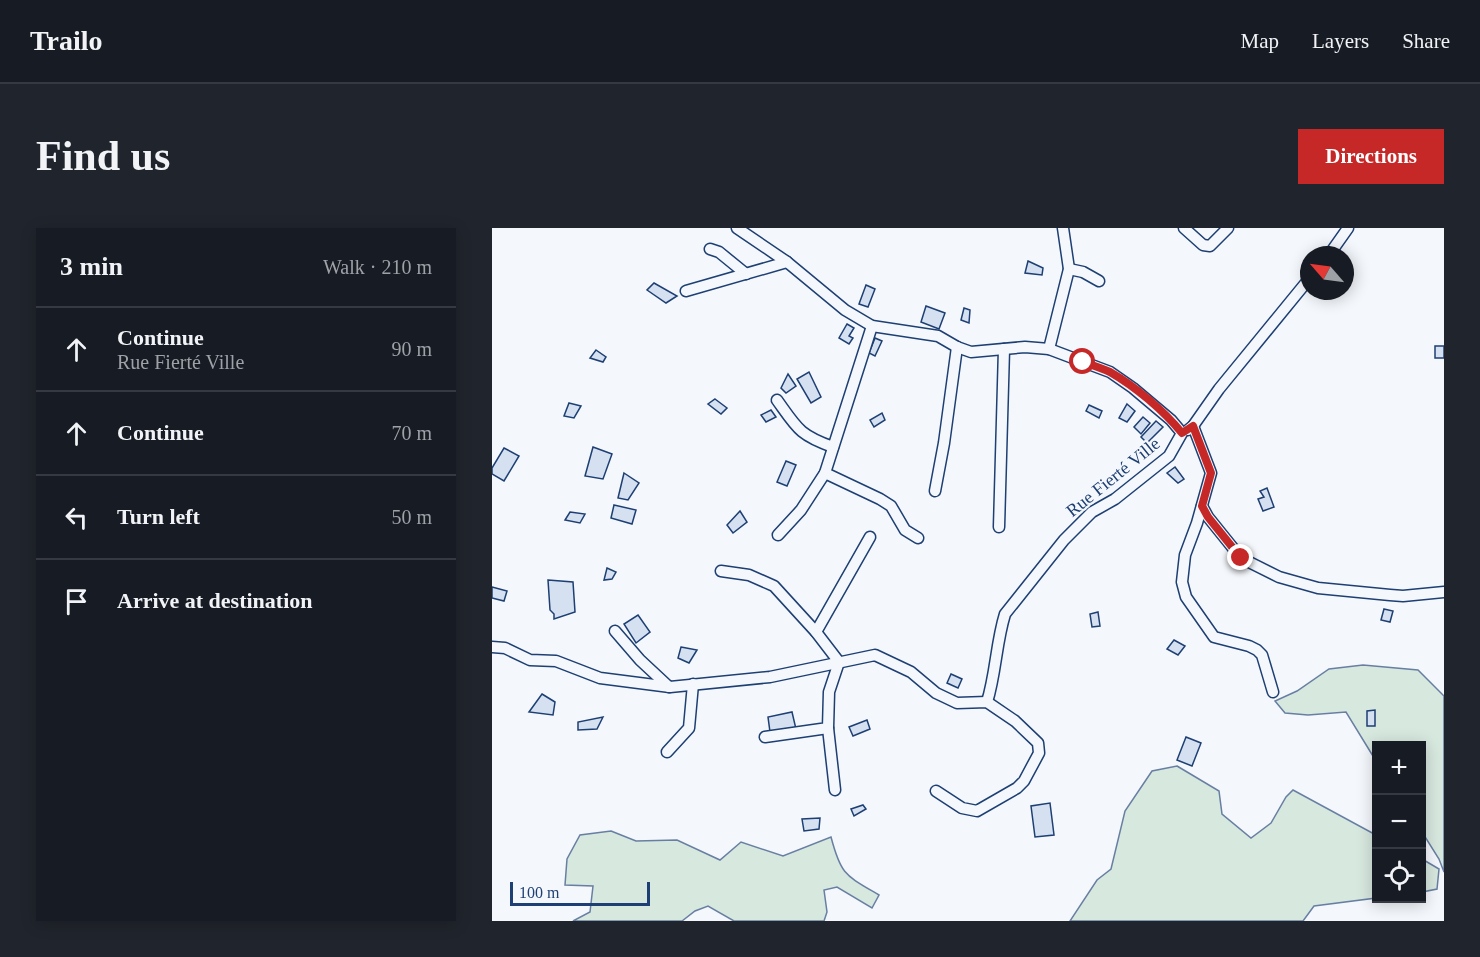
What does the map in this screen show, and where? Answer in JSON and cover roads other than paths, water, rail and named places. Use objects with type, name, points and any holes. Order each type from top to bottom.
[{"type":"street","name":"Rue Fierté Ville","points":[[737,228],[787,262],[845,310],[872,326],[938,336],[971,352],[1025,347],[1049,349],[1110,372],[1164,414],[1182,433],[1169,456],[1116,499],[1092,512],[1064,540],[1005,614],[993,685],[987,702]]},
{"type":"street","points":[[1049,349],[1069,269],[1063,228]]},
{"type":"street","points":[[1184,228],[1203,245],[1210,246],[1228,228]]},
{"type":"street","points":[[1335,246],[1348,228]]},
{"type":"street","points":[[710,249],[719,252],[746,274]]},
{"type":"street","points":[[686,291],[787,262]]},
{"type":"street","points":[[1069,269],[1083,272],[1099,280]]},
{"type":"street","points":[[1182,433],[1193,426],[1219,389],[1300,290]]},
{"type":"street","points":[[778,535],[801,510],[825,473],[872,326]]},
{"type":"street","points":[[935,491],[945,443],[957,347]]},
{"type":"street","points":[[999,527],[1004,349]]},
{"type":"street","points":[[777,400],[797,429],[810,439],[833,447]]},
{"type":"street","points":[[1193,426],[1211,473],[1185,555],[1183,589],[1214,637],[1249,646],[1262,655],[1273,692]]},
{"type":"street","points":[[825,473],[891,506],[905,530],[918,538]]},
{"type":"street","points":[[1202,506],[1208,517],[1241,558],[1279,577],[1318,588],[1390,595],[1444,592]]},
{"type":"street","points":[[816,632],[870,537]]},
{"type":"street","points":[[721,571],[749,575],[774,586],[816,632],[839,662]]},
{"type":"street","points":[[615,631],[640,660],[669,687]]},
{"type":"street","points":[[492,647],[505,648],[530,660],[556,661],[600,678],[669,687],[770,677],[874,656],[911,672],[936,693],[957,703],[987,702],[1015,721],[1040,747],[1024,781],[1017,788],[977,811],[962,808],[936,791]]},
{"type":"street","points":[[835,790],[828,728],[829,692],[839,662]]},
{"type":"street","points":[[667,752],[689,728],[693,684]]},
{"type":"street","points":[[765,737],[828,728]]}]
